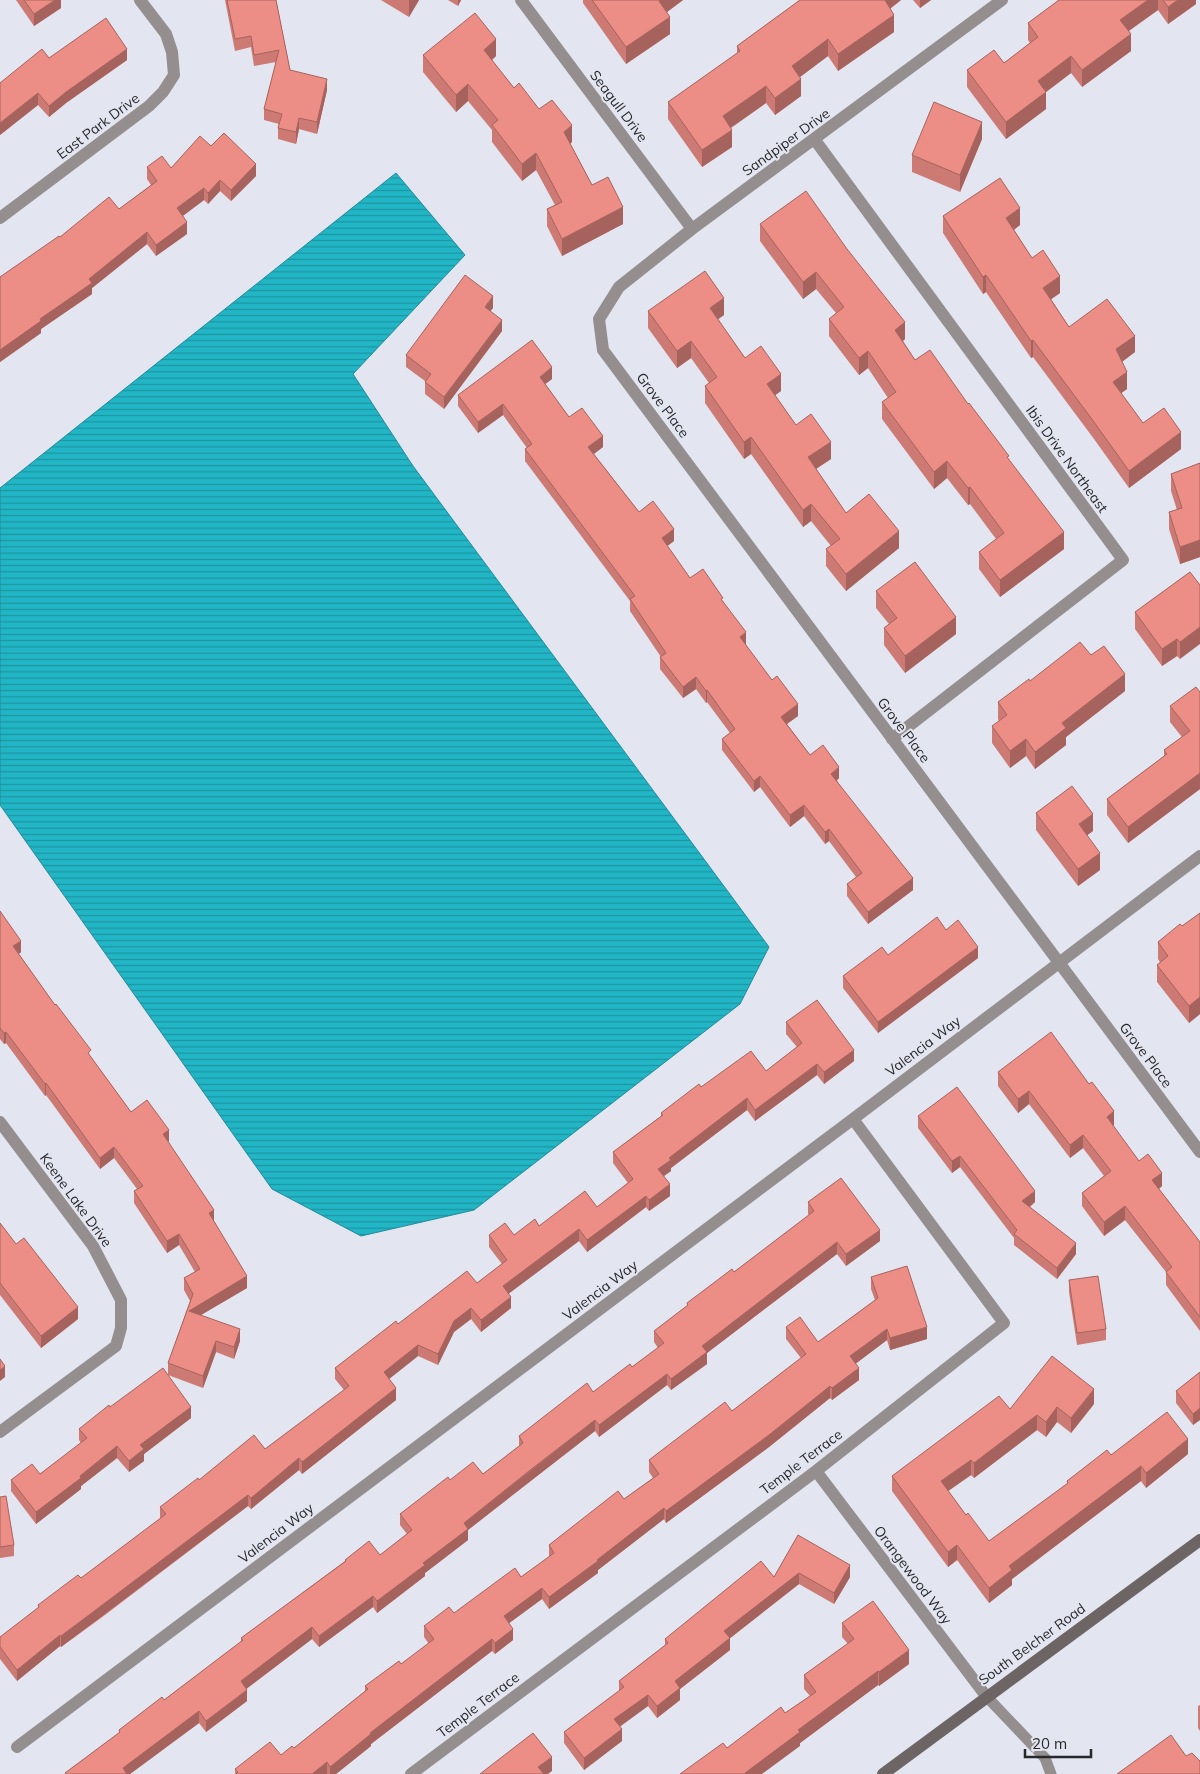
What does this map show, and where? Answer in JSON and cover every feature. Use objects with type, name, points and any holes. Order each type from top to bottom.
[{"type":"main road","name":"South Belcher Road","points":[[883,1774],[986,1696],[1200,1540]]},
{"type":"street","name":"East Park Drive","points":[[0,218],[149,106],[164,92],[174,75],[172,52],[166,34],[140,0]]},
{"type":"street","name":"Seagull Drive","points":[[521,0],[692,229]]},
{"type":"street","name":"Sandpiper Drive","points":[[599,319],[619,287],[692,229],[1002,0]]},
{"type":"street","name":"Ibis Drive Northeast","points":[[815,140],[1123,560],[892,739]]},
{"type":"street","name":"Grove Place","points":[[599,319],[603,350],[1200,1152]]},
{"type":"street","name":"Valencia Way","points":[[17,1746],[853,1119],[1200,856]]},
{"type":"street","name":"Temple Terrace","points":[[411,1774],[816,1471],[1004,1324],[853,1119]]},
{"type":"street","name":"Keene Lake Drive","points":[[0,1122],[93,1246],[121,1300],[121,1328],[116,1346],[0,1432]]},
{"type":"street","name":"Orangewood Way","points":[[816,1471],[986,1696]]},
{"type":"lane","points":[[986,1696],[1044,1758],[1051,1774]]},
{"type":"water","points":[[396,173],[465,255],[353,374],[413,466],[769,947],[740,1004],[474,1210],[361,1236],[272,1189],[0,805],[0,488]]},
{"type":"building","points":[[24,0],[55,0],[34,14]]},
{"type":"building","points":[[227,0],[276,0],[290,70],[327,79],[317,122],[299,118],[296,132],[278,128],[282,114],[264,109],[279,50],[254,55],[251,36],[235,39]]},
{"type":"building","points":[[592,0],[661,0],[659,1],[670,17],[626,47]]},
{"type":"building","points":[[800,0],[885,0],[894,15],[838,54],[828,39],[792,66],[801,79],[775,98],[766,86],[723,116],[732,130],[702,150],[668,102],[740,51],[737,46]]},
{"type":"building","points":[[1059,0],[1148,0],[1120,20],[1131,34],[1082,70],[1071,56],[1038,81],[1046,92],[1006,122],[967,70],[994,50],[1004,63],[1038,37],[1028,23]]},
{"type":"building","points":[[1163,0],[1178,0],[1168,7]]},
{"type":"building","points":[[475,13],[496,39],[484,50],[514,88],[519,83],[539,109],[552,100],[572,125],[564,132],[592,185],[608,177],[623,207],[562,239],[547,209],[562,202],[536,153],[522,164],[492,125],[498,120],[468,84],[456,95],[423,55]]},
{"type":"building","points":[[106,18],[127,49],[49,106],[38,93],[0,123],[0,83],[42,49],[49,58]]},
{"type":"building","points":[[934,102],[982,122],[960,175],[912,155]]},
{"type":"building","points":[[224,133],[256,164],[231,190],[220,180],[208,193],[204,188],[177,208],[187,222],[156,245],[147,232],[89,279],[92,283],[40,319],[41,321],[0,350],[0,277],[60,237],[109,197],[119,209],[157,181],[147,167],[162,156],[171,168],[200,136],[211,146]]},
{"type":"building","points":[[1000,178],[1020,208],[1006,218],[1032,258],[1043,250],[1060,276],[1043,288],[1069,327],[1107,299],[1135,336],[1116,349],[1127,372],[1113,382],[1143,423],[1164,408],[1181,432],[1129,471],[1033,340],[1031,341],[986,275],[983,277],[943,216]]},
{"type":"building","points":[[806,191],[847,249],[905,322],[895,330],[915,360],[930,350],[1064,532],[1000,580],[979,552],[1004,533],[970,487],[968,488],[947,461],[934,472],[882,402],[896,392],[868,351],[859,358],[829,319],[844,307],[816,272],[803,282],[760,224]]},
{"type":"building","points":[[705,271],[724,298],[710,308],[745,358],[761,346],[781,374],[767,384],[796,425],[811,414],[831,442],[808,457],[846,513],[869,494],[899,531],[846,574],[826,549],[840,539],[811,504],[803,510],[751,437],[744,442],[705,386],[717,377],[691,341],[677,351],[648,311]]},
{"type":"building","points":[[465,275],[493,296],[485,307],[502,320],[444,397],[425,382],[431,374],[406,355]]},
{"type":"building","points":[[532,340],[552,367],[540,377],[569,417],[582,408],[603,436],[588,447],[639,512],[653,501],[674,529],[662,538],[690,578],[703,569],[723,598],[721,599],[746,632],[740,637],[772,680],[777,676],[798,704],[781,717],[810,755],[823,745],[839,767],[831,774],[913,878],[868,912],[847,884],[862,873],[829,829],[825,832],[804,805],[790,815],[760,776],[754,781],[722,739],[735,729],[707,690],[696,677],[683,687],[660,657],[666,653],[630,599],[635,596],[525,449],[532,444],[503,404],[478,422],[458,395]]},
{"type":"building","points":[[1200,463],[1200,540],[1180,547],[1169,512],[1182,508],[1171,474]]},
{"type":"building","points":[[915,562],[956,617],[905,656],[884,628],[897,618],[876,591]]},
{"type":"building","points":[[1190,572],[1200,585],[1200,627],[1180,642],[1177,639],[1162,649],[1135,612]]},
{"type":"building","points":[[1080,642],[1091,655],[1104,646],[1125,674],[1062,723],[1066,728],[1035,752],[1026,739],[1010,751],[992,726],[1007,715],[998,702],[1029,679],[1030,681]]},
{"type":"building","points":[[1196,687],[1200,692],[1200,773],[1128,827],[1107,799],[1167,754],[1164,750],[1190,731],[1170,706]]},
{"type":"building","points":[[1072,786],[1093,814],[1079,824],[1100,853],[1078,869],[1036,813]]},
{"type":"building","points":[[0,911],[21,941],[13,946],[55,1005],[91,1050],[88,1053],[131,1112],[147,1100],[169,1130],[163,1134],[214,1210],[209,1213],[247,1276],[189,1311],[240,1329],[234,1347],[216,1341],[203,1376],[168,1363],[193,1294],[184,1278],[200,1269],[179,1234],[167,1241],[134,1191],[143,1186],[114,1147],[100,1158],[46,1083],[6,1032],[4,1033],[0,1028]]},
{"type":"building","points":[[1200,913],[1200,997],[1189,1006],[1157,965],[1168,956],[1158,942],[1180,924],[1182,926]]},
{"type":"building","points":[[937,917],[946,930],[958,920],[978,947],[878,1022],[843,976],[882,947],[888,955]]},
{"type":"building","points":[[817,1000],[854,1050],[824,1072],[817,1064],[755,1110],[747,1098],[669,1158],[671,1160],[658,1169],[670,1184],[649,1200],[646,1196],[587,1240],[579,1229],[503,1286],[511,1297],[481,1320],[471,1308],[454,1321],[438,1354],[418,1345],[384,1372],[396,1388],[302,1462],[299,1458],[251,1498],[248,1495],[60,1635],[17,1670],[0,1647],[0,1637],[39,1607],[38,1605],[78,1575],[81,1578],[166,1514],[160,1507],[198,1478],[199,1480],[254,1435],[265,1449],[349,1386],[335,1368],[396,1321],[398,1324],[467,1271],[477,1283],[507,1260],[489,1235],[505,1223],[514,1235],[535,1219],[539,1226],[585,1191],[597,1207],[633,1179],[613,1152],[663,1115],[661,1113],[699,1084],[701,1087],[751,1051],[766,1071],[802,1043],[786,1022]]},
{"type":"building","points":[[1051,1032],[1089,1084],[1092,1082],[1114,1111],[1107,1117],[1139,1161],[1148,1154],[1162,1173],[1152,1180],[1200,1242],[1200,1317],[1166,1272],[1172,1267],[1125,1206],[1104,1222],[1082,1193],[1111,1171],[1083,1135],[1070,1145],[1029,1091],[1018,1099],[998,1072]]},
{"type":"building","points":[[957,1087],[1035,1191],[1022,1201],[1076,1243],[1057,1268],[1014,1234],[1017,1230],[960,1156],[952,1161],[918,1116]]},
{"type":"building","points":[[841,1178],[880,1230],[846,1254],[837,1242],[702,1346],[707,1352],[671,1379],[667,1374],[599,1425],[595,1420],[529,1471],[464,1523],[468,1529],[423,1563],[425,1565],[377,1601],[373,1596],[319,1636],[312,1627],[241,1681],[247,1690],[206,1721],[199,1711],[123,1768],[127,1774],[65,1773],[120,1732],[119,1730],[162,1697],[164,1700],[243,1640],[241,1638],[346,1561],[369,1541],[380,1555],[412,1530],[400,1514],[448,1477],[450,1480],[473,1462],[483,1474],[523,1443],[519,1436],[587,1383],[593,1392],[630,1364],[632,1367],[664,1343],[654,1331],[732,1269],[734,1272],[814,1211],[808,1202]]},
{"type":"building","points":[[0,1223],[16,1244],[24,1238],[78,1307],[41,1336],[0,1283]]},
{"type":"building","points":[[907,1266],[927,1327],[890,1338],[887,1329],[850,1356],[859,1368],[832,1388],[830,1386],[769,1435],[666,1511],[664,1508],[598,1561],[549,1597],[542,1588],[504,1616],[513,1629],[495,1643],[492,1639],[370,1733],[330,1767],[327,1762],[312,1774],[236,1774],[238,1772],[235,1769],[270,1742],[281,1755],[292,1746],[294,1748],[368,1689],[365,1686],[399,1661],[401,1664],[434,1639],[424,1626],[449,1607],[454,1613],[515,1568],[521,1577],[554,1553],[549,1545],[618,1491],[624,1499],[659,1474],[649,1460],[725,1402],[732,1411],[806,1354],[786,1327],[800,1317],[818,1342],[878,1298],[871,1277]]},
{"type":"building","points":[[1098,1276],[1106,1329],[1077,1333],[1069,1280]]},
{"type":"building","points":[[1052,1356],[1094,1389],[1071,1418],[1057,1407],[1046,1422],[1037,1415],[974,1463],[971,1460],[941,1481],[966,1515],[968,1513],[989,1541],[1068,1483],[1067,1481],[1107,1450],[1111,1455],[1167,1412],[1188,1439],[1146,1473],[1141,1466],[1009,1566],[1012,1570],[989,1588],[957,1545],[948,1552],[892,1476],[999,1396],[1010,1409]]},
{"type":"building","points":[[0,1359],[5,1366],[0,1370]]},
{"type":"building","points":[[163,1368],[191,1407],[140,1445],[144,1449],[129,1461],[117,1446],[80,1476],[81,1478],[36,1512],[11,1480],[32,1464],[40,1474],[87,1438],[79,1429],[109,1405],[110,1407]]},
{"type":"building","points":[[1200,1372],[1200,1408],[1193,1414],[1176,1391]]},
{"type":"building","points":[[6,1496],[14,1545],[0,1547],[0,1497]]},
{"type":"building","points":[[798,1535],[850,1565],[834,1593],[799,1573],[724,1631],[730,1638],[675,1681],[680,1688],[657,1706],[648,1695],[614,1719],[622,1729],[584,1758],[564,1732],[624,1687],[619,1681],[668,1643],[665,1639],[761,1561],[774,1577]]},
{"type":"building","points":[[873,1601],[909,1650],[798,1730],[800,1732],[745,1774],[680,1774],[723,1743],[727,1748],[781,1707],[785,1713],[816,1692],[804,1675],[854,1639],[842,1623]]},
{"type":"building","points":[[533,1733],[552,1757],[538,1767],[544,1774],[480,1774]]},
{"type":"building","points":[[1171,1735],[1186,1756],[1192,1753],[1200,1761],[1200,1774],[1117,1774]]}]
